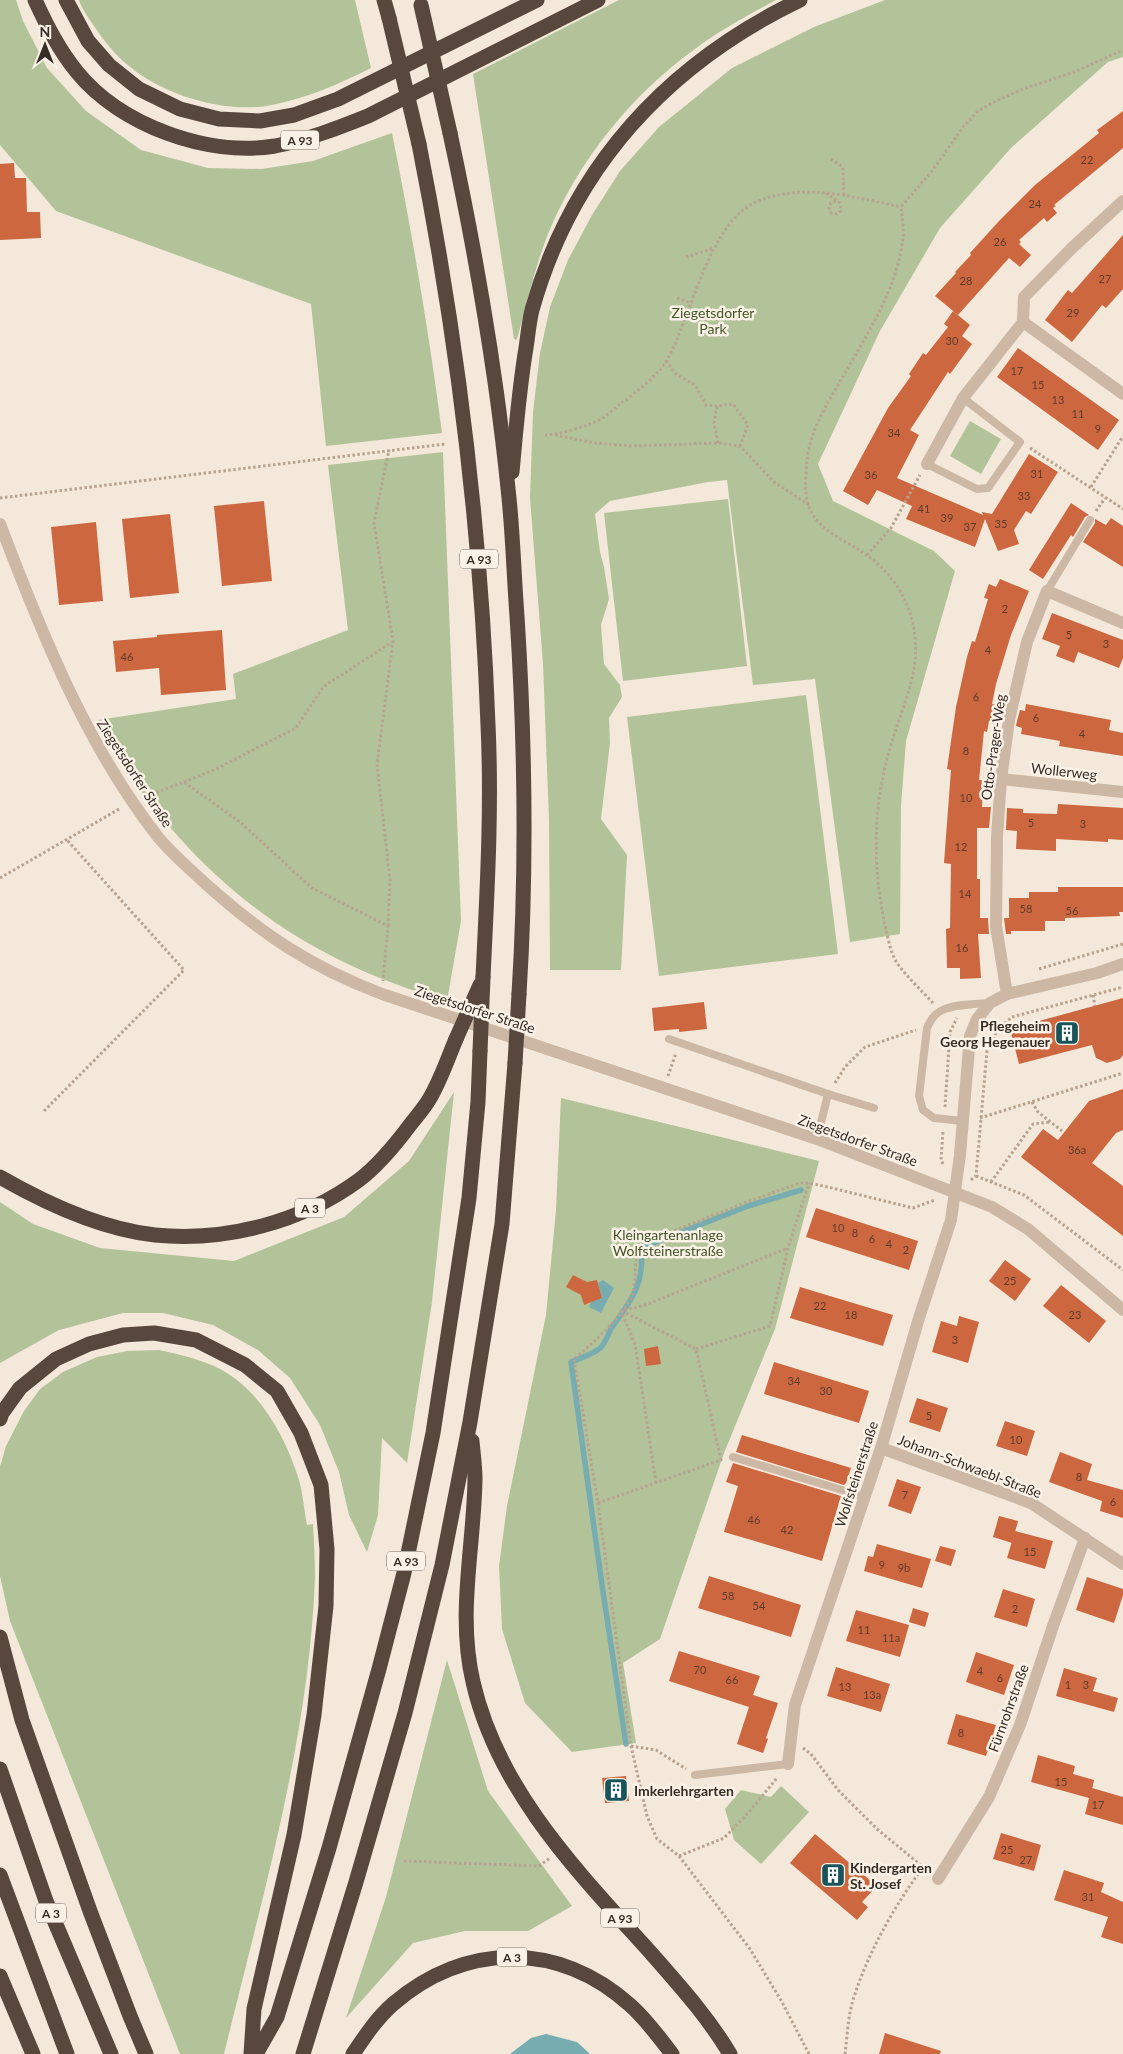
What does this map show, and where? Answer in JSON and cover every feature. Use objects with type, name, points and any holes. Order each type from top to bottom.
[{"type":"highway","name":"A 93","points":[[35,0],[48,29],[62,52],[78,73],[109,103],[146,124],[182,139],[209,145],[246,148],[273,146],[298,140],[331,131],[368,116],[598,0]]},
{"type":"highway","name":"A 93","points":[[66,0],[88,40],[109,65],[139,89],[180,109],[219,119],[260,121],[294,115],[338,99],[537,0]]},
{"type":"highway","name":"A 93","points":[[256,2054],[276,2017],[329,1848],[380,1669],[404,1573],[433,1433],[469,1198],[478,1102],[489,849],[489,726],[480,566],[463,410],[436,234],[419,144],[384,0]]},
{"type":"highway","name":"A 93","points":[[509,499],[522,372],[532,311],[554,247],[583,189],[633,122],[676,79],[750,26],[800,0]]},
{"type":"highway","name":"A 93","points":[[303,2054],[405,1713],[442,1565],[470,1422],[502,1224],[519,994],[525,824],[523,719],[509,499],[488,333],[471,228],[420,3]]},
{"type":"highway","name":"A 3","points":[[0,1177],[19,1188],[87,1218],[154,1235],[195,1236],[234,1233],[278,1221],[320,1204],[359,1180],[392,1148],[430,1098],[483,977]]},
{"type":"highway","points":[[0,1419],[2,1413],[20,1388],[56,1359],[89,1344],[123,1335],[154,1333],[196,1340],[246,1365],[277,1390],[301,1432],[322,1485],[327,1549],[326,1606],[314,1715],[294,1835],[254,2009],[251,2054]]},
{"type":"highway","name":"A 93","points":[[470,1422],[475,1477],[466,1585],[467,1634],[473,1681],[482,1716],[511,1780],[532,1813],[560,1850],[685,1992],[720,2037],[730,2054]]},
{"type":"highway","points":[[0,1637],[22,1720],[90,1911],[146,2054]]},
{"type":"highway","points":[[0,1674],[22,1720]]},
{"type":"highway","name":"A 3","points":[[0,1769],[46,1901],[111,2054]]},
{"type":"highway","name":"A 3","points":[[0,1875],[67,2054]]},
{"type":"highway","name":"A 3","points":[[353,2054],[370,2029],[392,2005],[422,1982],[452,1968],[504,1957],[538,1958],[570,1966],[601,1982],[631,2005],[672,2054]]},
{"type":"highway","points":[[0,1976],[33,2054]]},
{"type":"street","points":[[927,464],[963,398],[1023,322],[1024,297],[1072,248],[1123,201]]},
{"type":"street","points":[[1023,322],[1123,394]]},
{"type":"street","name":"Ziegetsdorfer Straße","points":[[0,524],[46,643],[85,722],[132,801],[159,839],[243,917],[278,942],[314,964],[382,994],[817,1139],[992,1207],[1028,1229],[1123,1310]]},
{"type":"street","points":[[1047,591],[1123,622]]},
{"type":"street","name":"Otto-Prager-Weg","points":[[1008,994],[996,926],[997,837],[1001,779],[1009,720],[1027,642],[1047,591]]},
{"type":"street","name":"Wollerweg","points":[[1001,779],[1123,792]]},
{"type":"street","points":[[990,1003],[1008,994],[1123,964]]},
{"type":"street","name":"Wolfsteinerstraße","points":[[788,1764],[794,1705],[881,1448],[919,1318],[952,1220],[970,1036],[977,1019],[990,1003]]},
{"type":"street","name":"Johann-Schwaebl-Straße","points":[[881,1448],[1031,1504],[1123,1564]]},
{"type":"street","name":"Fürnrohrstraße","points":[[938,1879],[989,1797],[1016,1734],[1085,1538]]},
{"type":"lane","points":[[927,464],[977,489],[988,488],[1020,442],[963,398]]},
{"type":"lane","points":[[1047,591],[1090,520]]},
{"type":"lane","points":[[963,1121],[934,1118],[923,1110],[919,1096],[927,1028],[940,1011],[965,1004],[990,1003]]},
{"type":"lane","points":[[669,1039],[874,1108]]},
{"type":"lane","points":[[817,1139],[828,1094]]},
{"type":"lane","points":[[734,1457],[864,1497]]},
{"type":"lane","points":[[694,1775],[788,1764]]},
{"type":"path","points":[[808,505],[806,487],[812,437],[823,411],[878,314],[890,286],[899,261],[903,235],[901,207],[932,172],[963,128],[978,112],[1023,89],[1074,72],[1123,50]]},
{"type":"path","points":[[831,159],[842,167],[844,195]]},
{"type":"path","points":[[545,436],[555,435],[599,421],[639,390],[666,361],[714,248],[725,228],[736,214],[755,202],[779,194],[825,192],[901,207]]},
{"type":"path","points":[[825,192],[836,201]]},
{"type":"path","points":[[686,257],[714,248]]},
{"type":"path","points":[[677,298],[691,303]]},
{"type":"path","points":[[666,361],[676,377],[694,385],[706,405],[733,404],[748,425],[740,446]]},
{"type":"path","points":[[717,406],[714,423],[718,443]]},
{"type":"path","points":[[555,435],[594,444],[633,446],[718,443],[740,446],[774,482],[808,505],[818,520],[835,536],[867,555],[879,565],[900,590],[911,611],[916,639],[916,662],[880,787],[876,823],[876,867],[890,947],[897,962],[940,1011]]},
{"type":"path","points":[[1091,487],[1123,436]]},
{"type":"path","points":[[1020,442],[1123,509]]},
{"type":"path","points":[[0,498],[445,444]]},
{"type":"path","points":[[382,994],[390,880],[377,764],[393,641],[374,523],[389,450]]},
{"type":"path","points":[[867,555],[891,528],[927,464]]},
{"type":"path","points":[[0,878],[132,801],[216,769],[296,728],[323,687],[393,641]]},
{"type":"path","points":[[184,782],[240,822],[312,888],[388,926]]},
{"type":"path","points":[[44,1111],[184,970],[67,840]]},
{"type":"path","points":[[1032,972],[1123,944]]},
{"type":"path","points":[[1123,987],[1012,1017],[998,1029],[987,1052],[976,1176],[1024,1194],[1123,1270]]},
{"type":"path","points":[[1093,995],[1095,1006]]},
{"type":"path","points":[[945,1168],[941,1160],[950,1032],[965,1004]]},
{"type":"path","points":[[828,1094],[845,1066],[865,1047],[905,1032],[927,1028]]},
{"type":"path","points":[[963,1121],[982,1117],[1123,1073]]},
{"type":"path","points":[[1032,1102],[1038,1112],[1062,1131]]},
{"type":"path","points":[[991,1182],[1033,1124],[1051,1122]]},
{"type":"path","points":[[809,2054],[782,2002],[750,1949],[679,1856],[657,1839],[647,1816],[631,1746],[598,1503],[574,1360],[596,1342],[633,1294],[634,1264],[638,1245],[800,1183],[808,1183],[913,1208],[955,1192]]},
{"type":"path","points":[[621,1311],[696,1349],[770,1326],[788,1248],[808,1183]]},
{"type":"path","points":[[621,1311],[645,1305],[788,1248]]},
{"type":"path","points":[[621,1311],[635,1344],[656,1483]]},
{"type":"path","points":[[598,1503],[721,1460],[696,1349]]},
{"type":"path","points":[[791,1739],[811,1754],[838,1790],[877,1829],[938,1879]]},
{"type":"path","points":[[631,1746],[656,1750],[694,1775]]},
{"type":"path","points":[[679,1856],[724,1838],[749,1812],[788,1764]]},
{"type":"path","points":[[404,1861],[539,1866],[560,1850]]},
{"type":"path","points":[[845,2054],[852,2002],[865,1966],[903,1896],[923,1867]]},
{"type":"green space","points":[[0,0],[16,0],[23,21],[47,68],[86,111],[141,150],[208,168],[262,169],[313,161],[392,133],[420,283],[442,433],[326,446],[311,304],[56,211],[0,145]]},
{"type":"green space","points":[[79,0],[355,0],[371,68],[347,80],[298,99],[254,107],[216,105],[178,94],[160,86],[124,62],[102,37],[84,11]]},
{"type":"green space","points":[[619,0],[776,0],[714,35],[672,67],[649,87],[609,131],[591,156],[560,207],[543,246],[516,340],[514,339],[473,74]]},
{"type":"green space","name":"Ziegetsdorfer Park","points":[[885,0],[1123,0],[1123,57],[1108,62],[1011,148],[940,228],[880,331],[818,464],[833,501],[934,551],[955,571],[906,741],[901,806],[900,934],[850,942],[815,679],[753,685],[727,480],[610,501],[595,514],[609,599],[601,625],[604,664],[620,685],[622,697],[609,718],[610,743],[601,819],[627,855],[621,970],[550,970],[549,820],[543,664],[530,498],[533,412],[540,353],[550,307],[568,260],[592,215],[620,171],[659,127],[732,68],[814,27]]},
{"type":"green space","points":[[970,421],[1001,439],[981,474],[950,456]]},
{"type":"green space","points":[[443,452],[461,921],[447,1001],[403,987],[361,970],[322,951],[285,929],[250,904],[217,876],[185,844],[155,809],[131,777],[98,720],[236,699],[233,674],[348,630],[328,465]]},
{"type":"green space","points":[[728,499],[747,666],[623,681],[604,513]]},
{"type":"green space","points":[[806,695],[838,954],[659,976],[627,717]]},
{"type":"green space","points":[[454,1092],[432,1302],[407,1463],[382,1438],[378,1515],[367,1552],[349,1515],[339,1472],[320,1425],[290,1378],[258,1350],[213,1325],[163,1313],[123,1313],[59,1330],[0,1363],[0,1202],[33,1224],[100,1248],[234,1261],[344,1217],[409,1161]]},
{"type":"green space","name":"Kleingartenanlage Wolfsteinerstraße","points":[[561,1098],[819,1161],[775,1329],[724,1453],[660,1639],[623,1663],[636,1743],[572,1752],[525,1703],[502,1629],[499,1566],[507,1506],[546,1315],[556,1210]]},
{"type":"green space","points":[[159,1350],[193,1358],[214,1366],[230,1375],[257,1399],[278,1429],[286,1446],[302,1491],[307,1525],[313,1524],[315,1577],[311,1638],[294,1758],[282,1818],[224,2054],[180,2054],[10,1621],[0,1576],[0,1467],[6,1446],[24,1411],[40,1389],[63,1372],[97,1357],[127,1351]]},
{"type":"green space","points":[[447,1660],[488,1791],[572,1906],[528,1931],[465,1931],[413,1943],[346,2018],[386,1897]]},
{"type":"green space","points":[[781,1786],[809,1812],[761,1864],[734,1840],[725,1809],[741,1790],[771,1797]]},
{"type":"water","points":[[603,1280],[614,1288],[601,1313],[589,1307],[591,1302],[602,1298],[598,1283]]},
{"type":"water","points":[[546,2034],[577,2042],[590,2054],[510,2054],[531,2038]]},
{"type":"building","points":[[1123,111],[1123,148],[1054,205],[1056,206],[1053,208],[1057,213],[1047,222],[1044,218],[1019,240],[1021,242],[1019,244],[1031,255],[1020,267],[1009,258],[958,315],[935,296],[971,255],[970,253],[1035,185],[1099,133],[1097,130]]},
{"type":"building","points":[[14,163],[15,178],[26,178],[27,212],[40,212],[41,238],[0,240],[0,164]]},
{"type":"building","points":[[1123,235],[1123,289],[1106,308],[1102,305],[1072,342],[1045,320],[1068,290],[1072,293]]},
{"type":"building","points":[[953,311],[970,325],[962,336],[972,344],[950,374],[948,372],[910,430],[919,435],[897,478],[983,515],[982,512],[992,514],[1029,454],[1058,472],[1031,514],[1026,511],[1014,530],[1019,544],[998,551],[985,519],[975,547],[906,519],[912,506],[877,490],[868,505],[843,491],[888,408],[911,376],[909,374],[923,353],[926,355],[948,327],[944,324]]},
{"type":"building","points":[[1018,348],[1119,420],[1098,450],[997,377]]},
{"type":"building","points":[[264,501],[272,581],[222,586],[214,506]]},
{"type":"building","points":[[1071,503],[1089,515],[1085,517],[1073,537],[1071,535],[1043,579],[1029,570]]},
{"type":"building","points":[[170,514],[179,593],[130,598],[122,519]]},
{"type":"building","points":[[1111,518],[1123,526],[1123,567],[1083,542],[1095,523],[1095,519],[1106,525]]},
{"type":"building","points":[[96,522],[103,601],[59,605],[51,527]]},
{"type":"building","points":[[1000,579],[1029,591],[1011,635],[996,684],[992,704],[1004,707],[1000,723],[989,721],[987,732],[984,731],[979,780],[983,780],[982,807],[991,807],[989,828],[977,828],[977,879],[980,879],[980,918],[988,918],[989,934],[978,934],[981,978],[960,979],[960,968],[947,968],[946,929],[950,928],[951,864],[944,863],[951,770],[947,769],[956,707],[967,657],[972,641],[975,642],[988,599],[984,598],[989,584],[996,587]]},
{"type":"building","points":[[1052,613],[1123,640],[1123,658],[1119,668],[1078,652],[1074,663],[1056,656],[1060,646],[1042,639]]},
{"type":"building","points":[[222,630],[226,690],[161,695],[159,668],[116,672],[113,641],[157,637],[157,635]]},
{"type":"building","points":[[1026,704],[1111,720],[1109,730],[1123,733],[1123,756],[1059,746],[1060,741],[1021,734],[1022,728],[1016,726],[1020,710],[1025,711]]},
{"type":"building","points":[[1058,804],[1123,808],[1123,840],[1108,839],[1108,842],[1056,839],[1056,851],[1016,849],[1017,831],[1006,830],[1007,808],[1023,809],[1023,813],[1057,814]]},
{"type":"building","points":[[1058,887],[1123,887],[1123,912],[1119,912],[1120,916],[1065,918],[1065,921],[1045,921],[1045,931],[1011,931],[1011,934],[1006,934],[1004,918],[1009,918],[1009,898],[1029,898],[1029,892],[1058,892]]},
{"type":"building","name":"Pflegeheim Georg Hegenauer","points":[[1123,998],[1123,1055],[1120,1059],[1107,1063],[1096,1058],[1092,1045],[1019,1064],[1010,1029]]},
{"type":"building","points":[[704,1002],[707,1029],[679,1032],[679,1029],[654,1031],[652,1008]]},
{"type":"building","points":[[1123,1089],[1123,1130],[1116,1133],[1092,1163],[1123,1186],[1123,1236],[1021,1157],[1043,1129],[1058,1140],[1089,1101]]},
{"type":"building","points":[[816,1208],[918,1241],[909,1270],[806,1237]]},
{"type":"building","points":[[1005,1260],[1031,1279],[1015,1301],[989,1281]]},
{"type":"building","points":[[573,1275],[587,1282],[597,1280],[602,1298],[584,1305],[581,1295],[566,1287]]},
{"type":"building","points":[[1061,1285],[1106,1321],[1089,1343],[1043,1306]]},
{"type":"building","points":[[800,1287],[893,1315],[883,1346],[790,1318]]},
{"type":"building","points":[[959,1316],[979,1322],[968,1363],[932,1352],[941,1321],[957,1326]]},
{"type":"building","points":[[658,1346],[661,1364],[646,1366],[644,1349]]},
{"type":"building","points":[[774,1362],[869,1391],[859,1423],[764,1394]]},
{"type":"building","points":[[917,1398],[948,1408],[940,1432],[909,1422]]},
{"type":"building","points":[[1005,1421],[1035,1431],[1027,1456],[996,1446]]},
{"type":"building","points":[[742,1435],[851,1468],[846,1483],[844,1485],[736,1452]]},
{"type":"building","points":[[1060,1452],[1092,1464],[1087,1480],[1123,1490],[1123,1518],[1100,1511],[1102,1501],[1049,1482]]},
{"type":"building","points":[[733,1463],[841,1496],[822,1561],[724,1532],[738,1486],[726,1482]]},
{"type":"building","points":[[897,1479],[921,1487],[911,1514],[888,1506]]},
{"type":"building","points":[[999,1516],[1018,1521],[1012,1543],[993,1537]]},
{"type":"building","points":[[1015,1531],[1053,1541],[1045,1569],[1007,1558]]},
{"type":"building","points":[[877,1544],[931,1559],[922,1588],[864,1571],[868,1556],[873,1557]]},
{"type":"building","points":[[940,1546],[956,1550],[951,1566],[935,1561]]},
{"type":"building","points":[[709,1576],[801,1605],[791,1637],[698,1608]]},
{"type":"building","points":[[1087,1577],[1123,1589],[1123,1595],[1114,1623],[1076,1610]]},
{"type":"building","points":[[1003,1589],[1035,1599],[1027,1627],[994,1617]]},
{"type":"building","points":[[913,1608],[929,1613],[925,1627],[909,1622]]},
{"type":"building","points":[[856,1610],[909,1625],[900,1657],[846,1641]]},
{"type":"building","points":[[679,1651],[760,1676],[753,1695],[778,1703],[763,1753],[737,1744],[749,1707],[669,1681]]},
{"type":"building","points":[[976,1652],[1014,1665],[1004,1695],[966,1682]]},
{"type":"building","points":[[836,1667],[890,1684],[881,1712],[827,1696]]},
{"type":"building","points":[[1064,1668],[1097,1678],[1093,1691],[1118,1698],[1114,1712],[1056,1696]]},
{"type":"building","points":[[956,1714],[996,1725],[986,1756],[947,1744]]},
{"type":"building","points":[[1038,1755],[1075,1766],[1073,1774],[1094,1780],[1092,1788],[1123,1797],[1123,1825],[1085,1814],[1089,1798],[1031,1782]]},
{"type":"building","name":"Imkerlehrgarten","points":[[626,1776],[629,1801],[605,1803],[602,1778]]},
{"type":"building","points":[[1001,1833],[1041,1845],[1034,1871],[993,1859]]},
{"type":"building","name":"Kindergarten St. Josef","points":[[815,1834],[877,1886],[862,1902],[868,1907],[857,1920],[790,1863]]},
{"type":"building","points":[[1064,1870],[1104,1883],[1101,1892],[1123,1902],[1123,1944],[1101,1937],[1108,1917],[1054,1900]]},
{"type":"building","points":[[885,2033],[941,2051],[940,2054],[879,2054]]},
{"type":"waterway","points":[[626,1744],[571,1362],[599,1349],[631,1299],[636,1290],[641,1271],[641,1248],[748,1206],[801,1190]]},
{"type":"place","name":"Pflegeheim Georg Hegenauer","points":[[1067,1033]]},
{"type":"place","name":"Imkerlehrgarten","points":[[616,1790]]},
{"type":"place","name":"Kindergarten St. Josef","points":[[833,1875]]}]
